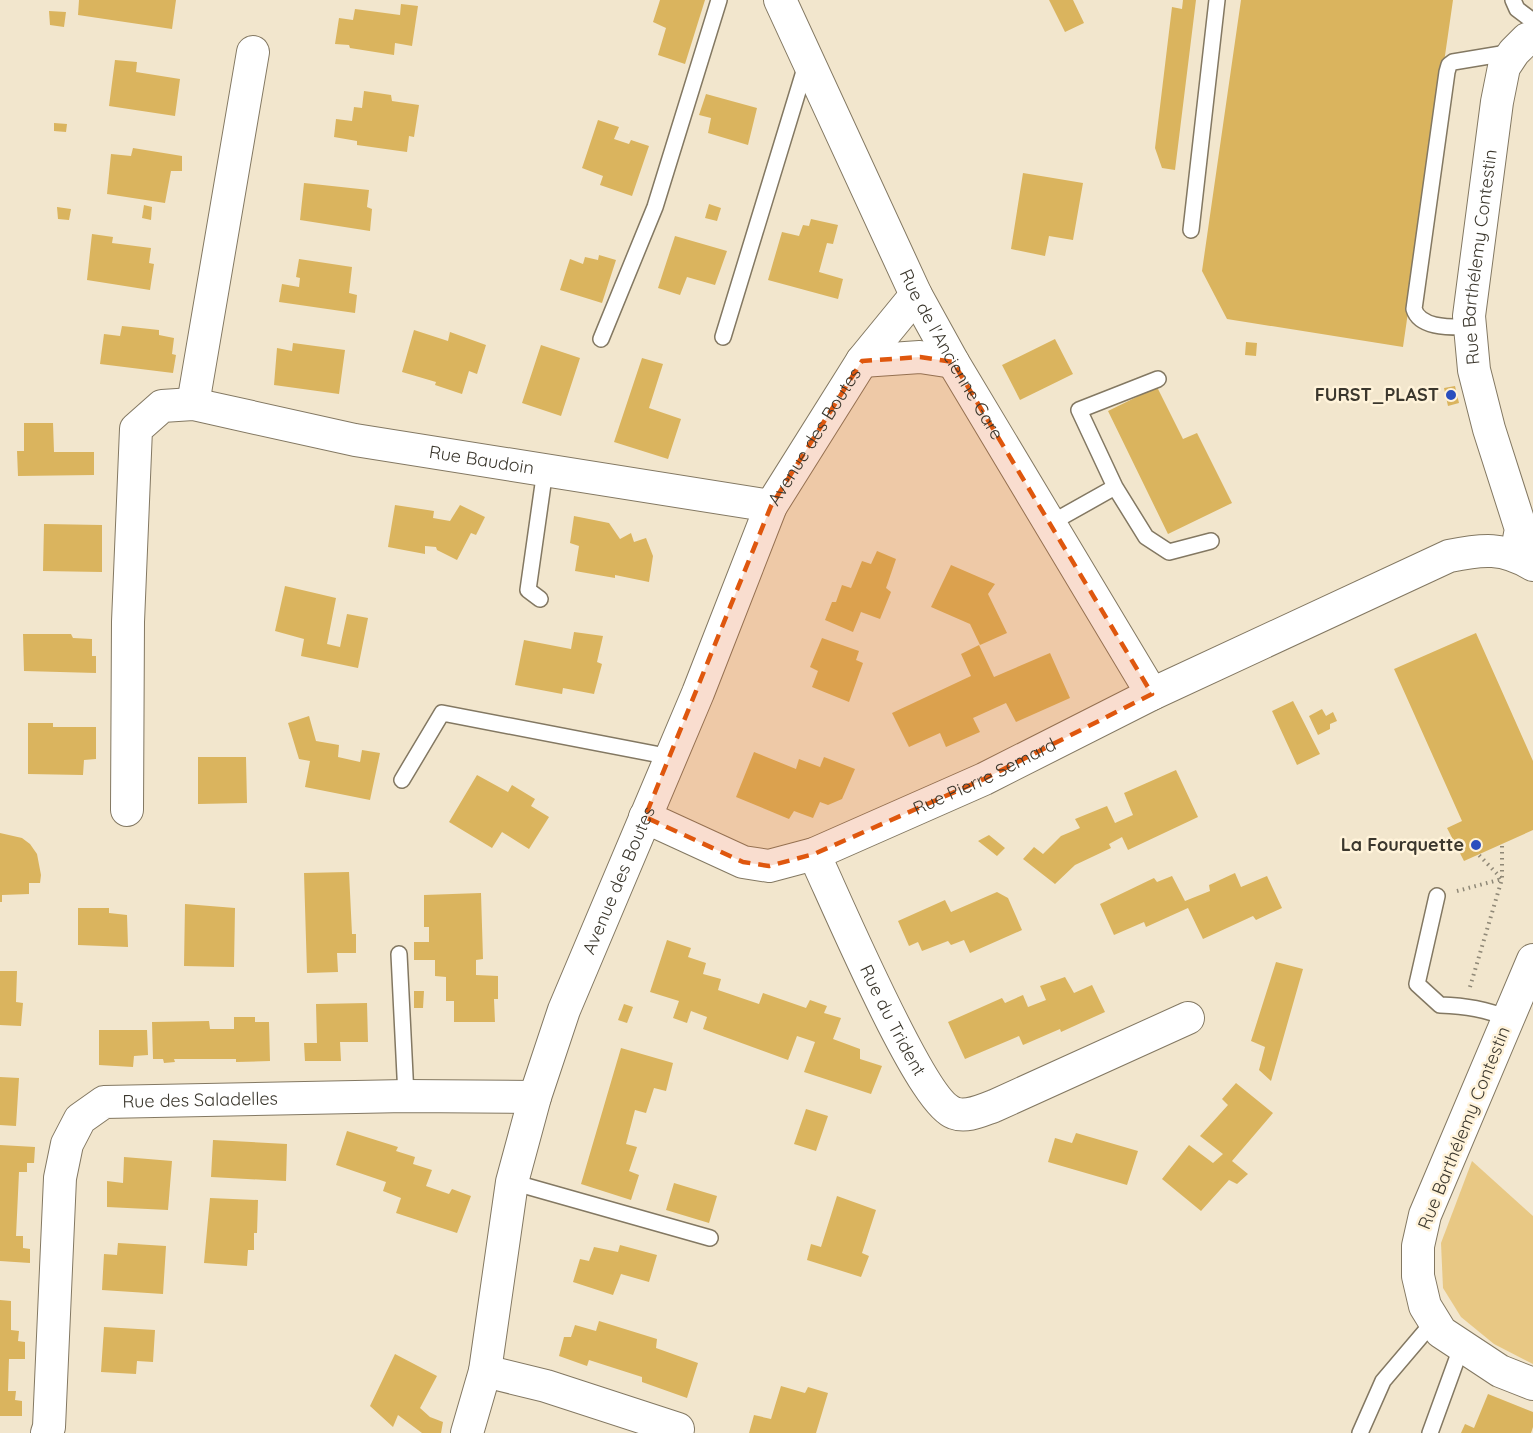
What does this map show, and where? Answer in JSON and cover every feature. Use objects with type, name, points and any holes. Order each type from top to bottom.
[{"type":"street","name":"Rue de l'Ancienne Gare","points":[[780,0],[916,295],[952,362],[1152,694]]},
{"type":"street","name":"Rue Barthélemy Contestin","points":[[1152,694],[1449,556],[1487,550],[1525,560],[1521,529],[1489,429],[1474,370],[1469,327],[1497,102],[1504,67],[1523,44]]},
{"type":"street","points":[[193,404],[253,52]]},
{"type":"street","name":"Avenue des Boutes","points":[[467,1433],[485,1371],[512,1182],[535,1097],[564,1010],[671,758],[771,506],[862,361],[916,295]]},
{"type":"street","name":"Avenue des Boutes","points":[[862,361],[920,357],[952,362]]},
{"type":"street","name":"Rue Baudoin","points":[[127,810],[128,622],[136,429],[162,406],[193,404],[355,440],[771,506]]},
{"type":"street","name":"Rue Pierre Semard","points":[[814,854],[984,778],[1152,694]]},
{"type":"street","points":[[645,817],[743,862],[769,866],[814,854]]},
{"type":"street","name":"Rue du Trident","points":[[814,854],[905,1050],[935,1095],[954,1113],[967,1114],[994,1106],[1188,1018]]},
{"type":"street","name":"Rue Barthélemy Contestin","points":[[1533,960],[1521,1002],[1425,1215],[1418,1246],[1418,1276],[1425,1306],[1442,1332],[1500,1371],[1533,1384]]},
{"type":"street","name":"Rue des Saladelles","points":[[47,1433],[50,1416],[60,1178],[67,1144],[80,1119],[104,1102],[406,1096],[535,1097]]},
{"type":"street","points":[[485,1371],[546,1386],[678,1429]]},
{"type":"lane","points":[[601,339],[655,207],[719,0]]},
{"type":"lane","points":[[1191,230],[1217,0]]},
{"type":"lane","points":[[1513,0],[1517,9],[1533,21]]},
{"type":"lane","points":[[1469,327],[1445,327],[1422,321],[1414,309],[1447,72],[1449,65],[1454,62],[1523,44]]},
{"type":"lane","points":[[723,337],[807,60]]},
{"type":"lane","points":[[1158,379],[1079,410],[1115,487],[1146,537],[1169,552],[1211,541]]},
{"type":"lane","points":[[540,599],[528,590],[545,470]]},
{"type":"lane","points":[[1051,523],[1115,487]]},
{"type":"lane","points":[[402,780],[442,713],[671,758]]},
{"type":"lane","points":[[1437,896],[1417,984],[1440,1005],[1488,1010],[1521,1002]]},
{"type":"lane","points":[[399,954],[406,1096]]},
{"type":"lane","points":[[512,1182],[710,1238]]},
{"type":"lane","points":[[1360,1433],[1383,1381],[1434,1322]]},
{"type":"lane","points":[[1430,1433],[1462,1345]]},
{"type":"path","points":[[1465,1006],[1502,879],[1502,844]]},
{"type":"path","points":[[1478,854],[1502,879]]},
{"type":"path","points":[[1437,896],[1502,879]]},
{"type":"highlighted area","points":[[920,357],[953,362],[1152,694],[984,779],[814,854],[769,866],[743,862],[645,817],[771,506],[862,361]]},
{"type":"shaded area","points":[[1472,1161],[1533,1216],[1533,1364],[1494,1344],[1461,1317],[1443,1288],[1441,1243]]},
{"type":"building","points":[[79,0],[176,0],[172,29],[78,15]]},
{"type":"building","points":[[660,0],[705,0],[685,64],[658,55],[666,28],[653,22]]},
{"type":"building","points":[[1049,0],[1073,0],[1084,23],[1065,32]]},
{"type":"building","points":[[1183,0],[1196,0],[1175,170],[1162,168],[1155,148],[1172,7],[1182,9]]},
{"type":"building","points":[[1241,0],[1453,0],[1403,347],[1227,319],[1202,271]]},
{"type":"building","points":[[401,4],[418,6],[412,46],[395,43],[394,55],[335,44],[339,18],[353,20],[355,9],[400,15]]},
{"type":"building","points":[[49,11],[66,12],[64,27],[50,25]]},
{"type":"building","points":[[115,60],[137,62],[136,72],[180,79],[175,116],[109,106]]},
{"type":"building","points":[[364,91],[391,95],[392,101],[419,105],[414,137],[409,136],[407,152],[357,145],[357,141],[334,137],[336,119],[352,121],[354,107],[362,108]]},
{"type":"building","points":[[706,94],[757,108],[748,145],[708,133],[711,118],[699,115]]},
{"type":"building","points":[[598,120],[619,127],[614,139],[629,144],[631,140],[649,146],[632,196],[600,185],[603,176],[582,168]]},
{"type":"building","points":[[54,123],[67,124],[66,132],[54,131]]},
{"type":"building","points":[[133,148],[182,156],[182,171],[171,171],[165,203],[107,194],[111,154],[131,156]]},
{"type":"building","points":[[1023,173],[1083,183],[1073,240],[1049,236],[1045,256],[1011,249]]},
{"type":"building","points":[[304,183],[369,190],[367,207],[372,209],[370,231],[300,220]]},
{"type":"building","points":[[709,204],[721,208],[717,221],[705,218]]},
{"type":"building","points":[[144,205],[152,207],[151,220],[142,218]]},
{"type":"building","points":[[57,207],[71,209],[69,220],[58,219]]},
{"type":"building","points":[[811,219],[838,225],[833,244],[827,243],[819,272],[843,279],[838,299],[768,280],[782,232],[799,236],[803,225],[809,226]]},
{"type":"building","points":[[92,234],[113,237],[112,243],[151,248],[149,263],[154,264],[150,290],[87,280]]},
{"type":"building","points":[[675,236],[727,251],[715,285],[687,277],[680,295],[658,288]]},
{"type":"building","points":[[599,255],[616,260],[602,303],[560,290],[570,259],[583,264],[585,257],[598,260]]},
{"type":"building","points":[[299,259],[352,267],[349,293],[357,295],[355,313],[279,302],[282,284],[299,287],[300,278],[296,277]]},
{"type":"building","points":[[122,326],[159,330],[159,335],[174,338],[172,354],[176,355],[173,373],[100,364],[104,334],[120,336]]},
{"type":"building","points":[[414,330],[448,341],[450,332],[486,345],[477,374],[469,371],[462,394],[435,385],[436,382],[402,372]]},
{"type":"building","points":[[1055,339],[1073,374],[1020,400],[1002,365]]},
{"type":"building","points":[[1246,342],[1257,343],[1256,356],[1245,355]]},
{"type":"building","points":[[293,343],[345,350],[339,394],[274,385],[277,348],[292,351]]},
{"type":"building","points":[[541,345],[580,358],[561,416],[522,403]]},
{"type":"building","points":[[642,358],[663,364],[649,408],[681,419],[668,459],[614,442]]},
{"type":"building","name":"FURST_PLAST","points":[[1455,386],[1459,403],[1448,406],[1444,388]]},
{"type":"building","points":[[1157,387],[1183,439],[1197,433],[1232,503],[1168,534],[1108,411]]},
{"type":"building","points":[[24,423],[53,423],[54,452],[94,452],[94,475],[18,476],[17,451],[24,451]]},
{"type":"building","points":[[395,505],[434,511],[433,518],[450,521],[460,505],[485,517],[476,535],[471,533],[457,560],[437,550],[436,547],[425,546],[425,554],[388,547]]},
{"type":"building","points":[[574,516],[609,523],[620,539],[631,533],[634,542],[646,538],[653,556],[649,582],[615,575],[615,578],[575,571],[579,546],[570,543]]},
{"type":"building","points":[[44,524],[102,525],[102,572],[43,571]]},
{"type":"building","points":[[877,551],[896,559],[886,588],[891,592],[880,619],[861,612],[853,632],[825,620],[832,602],[836,602],[842,585],[851,588],[862,561],[871,564]]},
{"type":"building","points":[[951,565],[995,584],[988,594],[1007,633],[980,645],[970,624],[931,607]]},
{"type":"building","points":[[285,586],[336,598],[327,644],[340,647],[347,614],[368,618],[358,668],[301,656],[304,639],[275,631]]},
{"type":"building","points":[[574,632],[603,636],[597,662],[602,664],[594,694],[563,688],[562,694],[515,685],[524,640],[571,649]]},
{"type":"building","points":[[1476,633],[1533,761],[1533,830],[1464,861],[1447,828],[1462,821],[1394,669]]},
{"type":"building","points":[[23,634],[71,634],[73,638],[92,639],[92,656],[96,656],[96,673],[24,671]]},
{"type":"building","points":[[822,638],[859,651],[856,660],[863,663],[849,702],[812,687],[818,671],[810,667]]},
{"type":"building","points":[[979,645],[994,677],[1050,653],[1070,698],[1016,722],[1006,703],[973,718],[980,732],[946,747],[940,733],[909,747],[892,713],[971,676],[961,654]]},
{"type":"building","points":[[1293,701],[1320,754],[1297,765],[1272,711]]},
{"type":"building","points":[[1322,709],[1326,716],[1333,712],[1337,721],[1330,724],[1330,729],[1318,735],[1309,716]]},
{"type":"building","points":[[309,716],[316,741],[339,745],[338,757],[360,762],[362,750],[380,753],[370,800],[305,787],[310,761],[299,759],[288,723]]},
{"type":"building","points":[[28,723],[53,723],[53,727],[96,727],[96,759],[84,760],[83,775],[28,774]]},
{"type":"building","points":[[754,752],[796,769],[799,759],[820,767],[824,757],[855,769],[842,799],[828,805],[820,802],[813,818],[794,811],[789,819],[736,797]]},
{"type":"building","points":[[198,757],[246,757],[247,803],[198,804]]},
{"type":"building","points":[[1176,770],[1198,817],[1128,850],[1122,837],[1109,844],[1111,848],[1075,865],[1055,884],[1023,859],[1034,847],[1043,854],[1061,836],[1080,828],[1075,819],[1107,806],[1115,823],[1133,815],[1124,793]]},
{"type":"building","points":[[477,775],[508,792],[512,785],[535,799],[531,806],[549,817],[529,849],[502,832],[492,848],[449,822]]},
{"type":"building","points":[[0,833],[22,838],[30,844],[37,854],[41,875],[40,883],[29,883],[29,894],[2,895],[2,902],[0,902]]},
{"type":"building","points":[[989,835],[1005,848],[997,856],[978,841]]},
{"type":"building","points":[[349,872],[352,934],[356,934],[356,953],[337,953],[338,972],[307,973],[304,873]]},
{"type":"building","points":[[1235,873],[1241,887],[1267,876],[1282,908],[1256,920],[1253,916],[1203,939],[1188,908],[1146,927],[1144,922],[1114,935],[1100,904],[1154,878],[1157,882],[1172,876],[1185,901],[1210,891],[1209,885]]},
{"type":"building","points":[[997,892],[1008,898],[1022,930],[970,953],[964,940],[951,945],[948,941],[922,951],[918,942],[909,946],[898,921],[945,900],[951,912]]},
{"type":"building","points":[[481,893],[483,959],[476,960],[476,975],[498,976],[498,999],[494,999],[495,1022],[454,1022],[454,1001],[446,1001],[446,977],[435,976],[435,960],[414,960],[414,942],[429,942],[429,927],[424,927],[424,895]]},
{"type":"building","points":[[185,904],[235,908],[234,967],[184,966]]},
{"type":"building","points":[[78,908],[109,908],[109,913],[127,915],[128,947],[78,945]]},
{"type":"building","points":[[667,940],[691,948],[688,957],[706,963],[703,974],[721,979],[718,990],[759,1004],[763,993],[806,1008],[810,1000],[827,1006],[824,1013],[841,1018],[833,1039],[860,1049],[860,1059],[882,1066],[871,1094],[804,1072],[815,1042],[797,1036],[788,1060],[703,1029],[707,1017],[691,1011],[687,1023],[673,1018],[679,1001],[650,992]]},
{"type":"building","points":[[1276,962],[1303,969],[1271,1081],[1259,1070],[1265,1047],[1251,1041]]},
{"type":"building","points":[[0,971],[17,971],[16,1002],[23,1003],[21,1026],[0,1025]]},
{"type":"building","points":[[1065,977],[1074,993],[1092,985],[1105,1012],[1061,1032],[1060,1029],[1023,1045],[1019,1036],[965,1059],[948,1022],[1002,998],[1005,1003],[1023,995],[1028,1007],[1046,1000],[1040,986]]},
{"type":"building","points":[[414,991],[424,991],[423,1008],[414,1008]]},
{"type":"building","points":[[367,1003],[368,1042],[340,1042],[341,1061],[305,1061],[304,1043],[317,1043],[316,1004]]},
{"type":"building","points":[[624,1004],[633,1007],[627,1023],[618,1020]]},
{"type":"building","points":[[234,1017],[255,1017],[255,1022],[269,1022],[270,1061],[174,1059],[175,1062],[164,1063],[163,1059],[153,1059],[152,1022],[209,1021],[210,1029],[234,1029]]},
{"type":"building","points":[[99,1030],[147,1030],[148,1055],[134,1056],[133,1067],[99,1065]]},
{"type":"building","points":[[621,1048],[673,1063],[666,1091],[654,1088],[646,1113],[635,1110],[626,1144],[637,1147],[629,1171],[639,1175],[631,1200],[581,1184]]},
{"type":"building","points":[[0,1077],[19,1078],[16,1126],[0,1125]]},
{"type":"building","points":[[1236,1083],[1273,1113],[1232,1161],[1248,1174],[1237,1184],[1229,1180],[1201,1211],[1162,1179],[1189,1145],[1213,1163],[1223,1154],[1200,1136],[1228,1105],[1222,1099]]},
{"type":"building","points":[[806,1109],[828,1116],[816,1151],[794,1144]]},
{"type":"building","points":[[347,1131],[398,1147],[396,1151],[415,1157],[413,1164],[432,1170],[426,1186],[449,1194],[452,1189],[471,1196],[457,1233],[396,1213],[401,1198],[383,1191],[386,1182],[336,1165]]},
{"type":"building","points":[[1076,1133],[1138,1151],[1127,1185],[1048,1162],[1055,1138],[1072,1143]]},
{"type":"building","points":[[213,1140],[287,1144],[286,1181],[211,1177]]},
{"type":"building","points":[[0,1145],[35,1147],[34,1163],[27,1163],[27,1172],[19,1172],[16,1236],[23,1236],[23,1248],[30,1249],[30,1263],[0,1261]]},
{"type":"building","points":[[124,1157],[172,1161],[168,1210],[107,1207],[107,1181],[123,1183]]},
{"type":"building","points":[[674,1183],[717,1196],[709,1223],[666,1210]]},
{"type":"building","points":[[837,1196],[876,1210],[862,1253],[869,1256],[861,1277],[807,1260],[811,1244],[821,1247]]},
{"type":"building","points":[[210,1198],[258,1200],[257,1233],[254,1233],[254,1250],[248,1250],[247,1266],[204,1263]]},
{"type":"building","points":[[118,1243],[166,1246],[163,1294],[102,1290],[104,1254],[117,1255]]},
{"type":"building","points":[[620,1245],[657,1255],[649,1282],[621,1274],[613,1295],[573,1282],[580,1259],[589,1261],[594,1247],[618,1252]]},
{"type":"building","points":[[0,1300],[11,1301],[11,1330],[19,1331],[18,1341],[25,1342],[25,1359],[9,1359],[8,1391],[16,1391],[15,1400],[22,1401],[22,1416],[0,1416]]},
{"type":"building","points":[[599,1321],[657,1339],[656,1348],[698,1363],[687,1398],[642,1382],[642,1377],[589,1360],[587,1366],[559,1356],[564,1337],[571,1337],[575,1325],[596,1331]]},
{"type":"building","points":[[104,1327],[155,1330],[153,1362],[137,1361],[136,1374],[101,1372]]},
{"type":"building","points":[[395,1354],[437,1376],[420,1408],[430,1417],[443,1422],[441,1433],[422,1433],[398,1415],[393,1427],[370,1406]]},
{"type":"building","points":[[781,1386],[805,1393],[808,1387],[828,1393],[816,1433],[749,1433],[754,1415],[771,1419]]},
{"type":"building","points":[[1488,1394],[1533,1412],[1531,1433],[1461,1433],[1465,1424],[1474,1428]]},
{"type":"place","name":"FURST_PLAST","points":[[1451,395]]},
{"type":"place","name":"La Fourquette","points":[[1476,845]]}]
